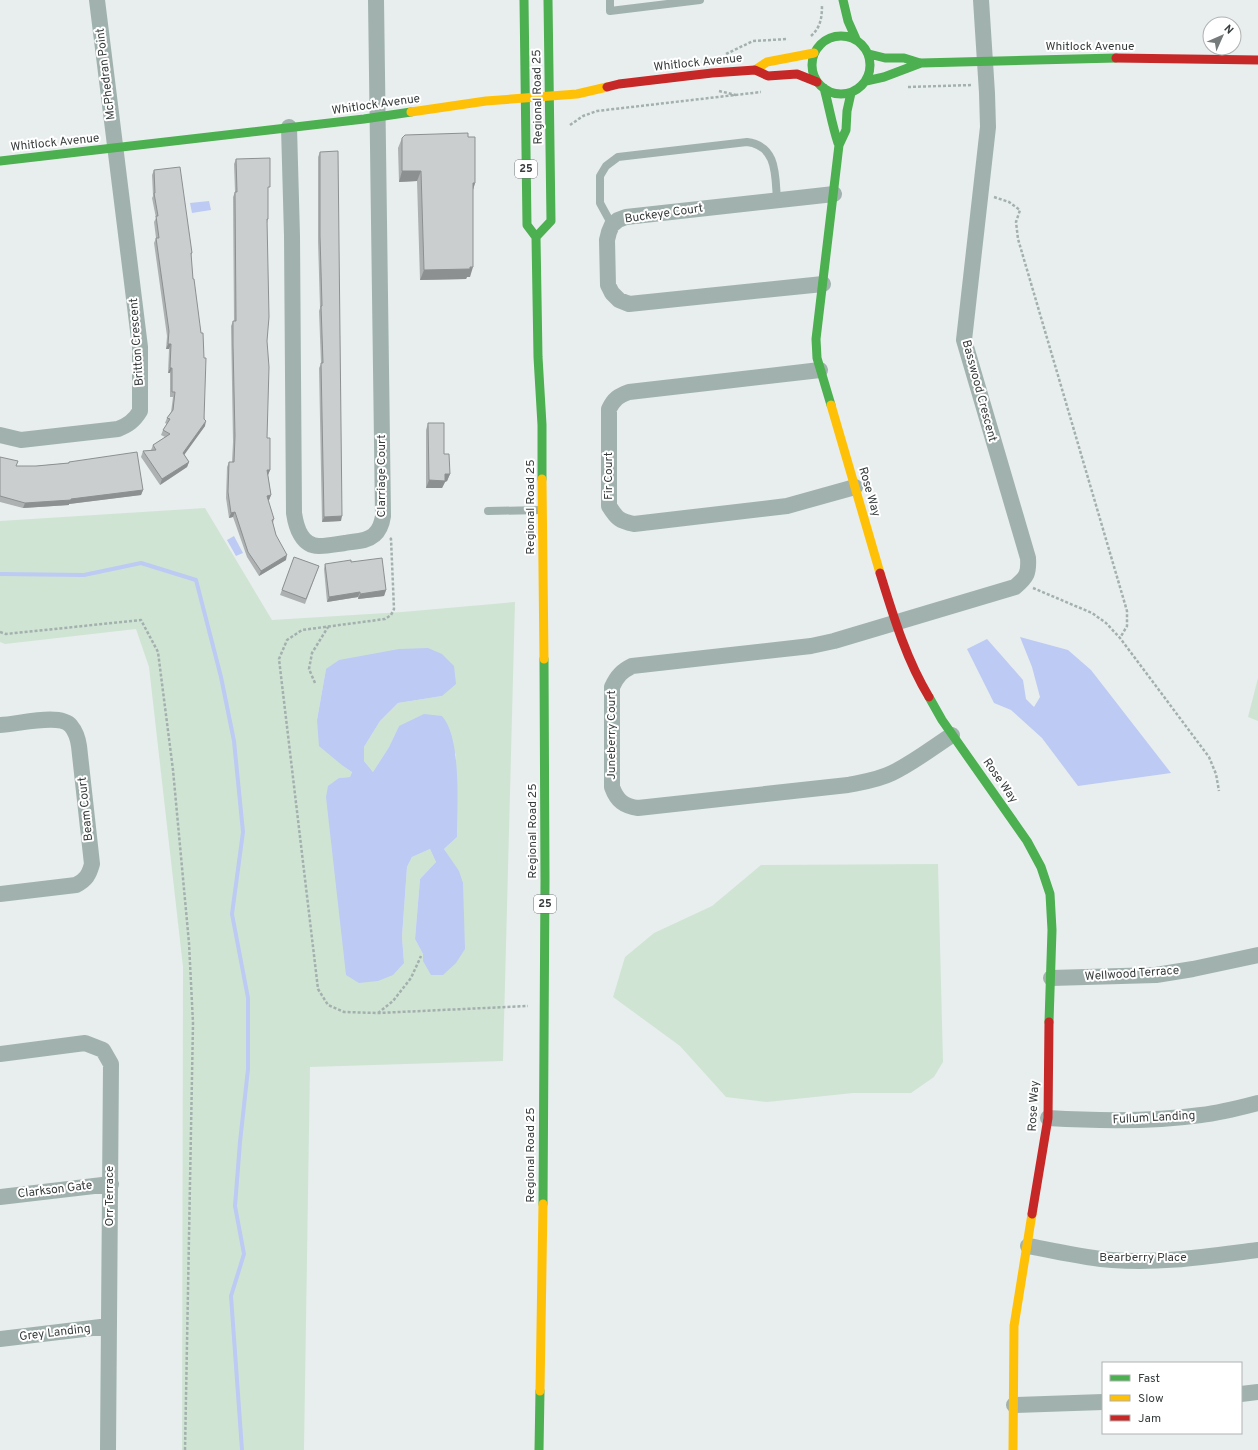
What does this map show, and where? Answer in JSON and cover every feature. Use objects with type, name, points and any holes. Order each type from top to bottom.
[{"type":"street","name":"McPhedran Point","points":[[97,0],[115,148]]},
{"type":"street","name":"Clarriage Court","points":[[289,128],[292,228],[294,513],[299,534],[307,542],[318,547],[367,540],[376,534],[382,524],[376,0]]},
{"type":"street","name":"Regional Road 25","points":[[524,0],[527,225],[536,237],[538,357],[542,425],[545,881],[542,1287],[539,1450]]},
{"type":"street","name":"Regional Road 25","points":[[536,237],[551,221],[548,0]]},
{"type":"street","points":[[843,0],[848,21],[856,39]]},
{"type":"street","name":"Basswood Crescent","points":[[980,0],[988,127],[964,340],[1028,558],[1029,569],[1022,581]]},
{"type":"street","points":[[829,35],[847,36],[856,39],[864,46],[869,54],[871,63],[870,72],[866,81],[859,88],[851,92],[837,93],[821,85],[813,72],[812,63],[814,53],[820,45],[829,35]]},
{"type":"street","name":"Whitlock Avenue","points":[[0,161],[289,128],[378,117],[470,103],[577,94],[619,84],[755,70],[767,62],[814,53]]},
{"type":"street","name":"Whitlock Avenue","points":[[869,54],[885,58],[904,58],[921,63],[1093,58],[1258,60]]},
{"type":"street","name":"Whitlock Avenue","points":[[866,81],[884,77],[921,63]]},
{"type":"street","name":"Whitlock Avenue","points":[[755,70],[768,76],[797,74],[821,85]]},
{"type":"street","name":"Rose Way","points":[[821,85],[831,113],[833,129],[839,145]]},
{"type":"street","name":"Rose Way","points":[[851,92],[847,111],[846,130],[839,145],[816,339],[817,358],[895,622],[909,658],[922,686],[952,735],[1028,841],[1041,867],[1050,894],[1051,978],[1048,1041],[1048,1118],[1014,1326],[1013,1450]]},
{"type":"street","name":"Britton Crescent","points":[[0,435],[21,440],[118,429],[135,420],[140,411],[140,347],[115,148]]},
{"type":"street","name":"Buckeye Court","points":[[823,284],[629,304],[619,300],[612,294],[608,285],[607,240],[612,225],[618,220],[626,217],[834,194]]},
{"type":"street","name":"Fir Court","points":[[820,370],[629,392],[620,395],[613,400],[609,409],[610,506],[615,516],[623,521],[634,524],[787,506],[855,486]]},
{"type":"street","points":[[895,622],[1015,587],[1022,581]]},
{"type":"street","name":"Juneberry Court","points":[[895,622],[834,641],[811,646],[632,666],[626,669],[616,678],[612,686],[612,787],[614,795],[620,802],[627,806],[638,808],[848,785],[891,774],[952,735]]},
{"type":"street","name":"Beam Court","points":[[0,725],[53,719],[62,720],[71,724],[77,734],[79,746],[92,864],[90,874],[76,885],[0,894]]},
{"type":"street","name":"Wellwood Terrace","points":[[1051,978],[1156,975],[1193,969],[1258,955]]},
{"type":"street","name":"Orr Terrace","points":[[0,1054],[84,1043],[103,1050],[111,1064],[108,1450]]},
{"type":"street","name":"Fullum Landing","points":[[1048,1118],[1096,1120],[1149,1119],[1201,1115],[1258,1103]]},
{"type":"street","name":"Clarkson Gate","points":[[0,1197],[110,1184]]},
{"type":"street","name":"Bearberry Place","points":[[1028,1246],[1088,1257],[1117,1260],[1188,1259],[1258,1250]]},
{"type":"street","name":"Grey Landing","points":[[0,1339],[109,1326]]},
{"type":"street","points":[[1242,1394],[1258,1392]]},
{"type":"street","points":[[1014,1406],[1102,1402]]},
{"type":"lane","points":[[610,0],[610,11],[700,0]]},
{"type":"lane","points":[[612,225],[600,203],[600,176],[606,166],[618,158],[748,142],[756,143],[769,153],[773,164],[777,200]]},
{"type":"lane","points":[[488,511],[542,510]]},
{"type":"path","points":[[810,37],[817,30],[821,22],[822,4]]},
{"type":"path","points":[[754,41],[794,38]]},
{"type":"path","points":[[905,88],[972,86]]},
{"type":"path","points":[[570,124],[582,116],[597,111],[739,96],[769,91]]},
{"type":"path","points":[[994,197],[1009,202],[1020,210],[1016,222],[1018,239],[1128,611],[1127,626],[1120,638]]},
{"type":"path","points":[[392,550],[394,608],[391,615],[384,619],[302,630],[287,640],[279,659],[318,989],[328,1005],[344,1012],[378,1013],[544,1006]]},
{"type":"path","points":[[1022,581],[1036,590],[1092,613],[1106,623],[1120,638],[1208,757],[1216,774],[1220,791]]},
{"type":"path","points":[[0,632],[6,634],[141,620],[158,652],[174,770],[189,943],[193,1023],[185,1450]]},
{"type":"path","points":[[315,683],[309,669],[312,653],[328,627]]},
{"type":"path","points":[[378,1013],[393,1001],[411,978],[421,956]]},
{"type":"green space","points":[[205,508],[272,620],[402,612],[515,602],[503,1061],[310,1067],[304,1450],[182,1450],[183,967],[149,667],[136,629],[5,644],[0,642],[0,521]],"holes":[[[326,669],[442,696],[398,703],[380,721],[364,747],[364,761],[373,772],[389,747],[399,726],[456,754],[457,837],[444,849],[449,857],[423,961],[423,954],[415,939],[420,879],[436,862],[430,849],[412,857],[407,867],[402,937],[404,963],[339,778],[350,777],[352,772],[343,766],[317,720]]]},
{"type":"green space","points":[[1258,678],[1258,721],[1248,717]]},
{"type":"green space","points":[[938,864],[943,1062],[934,1077],[911,1093],[853,1093],[767,1102],[726,1097],[680,1046],[613,997],[625,957],[654,933],[712,906],[761,865]]},
{"type":"water","points":[[209,201],[211,210],[192,213],[190,203]]},
{"type":"water","points":[[234,536],[243,553],[236,556],[227,540]]},
{"type":"water","points":[[1020,637],[1068,650],[1091,670],[1171,773],[1078,786],[1042,738],[1011,710],[994,703],[967,649],[987,639],[1023,680],[1026,699],[1034,707],[1040,697],[1032,667]]},
{"type":"water","points":[[428,648],[442,654],[454,666],[456,684],[442,696],[398,703],[380,721],[364,747],[364,761],[373,772],[389,747],[399,726],[424,714],[442,716],[448,726],[453,740],[456,756],[458,791],[457,837],[444,849],[459,871],[463,883],[465,949],[456,963],[443,975],[431,975],[423,961],[423,954],[415,939],[420,879],[436,862],[430,849],[412,857],[407,867],[402,937],[404,963],[393,975],[378,981],[359,983],[346,975],[326,797],[328,786],[339,778],[350,777],[352,772],[319,746],[317,720],[326,669],[339,660],[399,649]]},
{"type":"building","points":[[468,133],[468,137],[475,137],[475,183],[473,183],[473,267],[470,267],[470,269],[424,270],[421,171],[402,171],[402,138],[405,135]]},
{"type":"building","points":[[338,151],[342,516],[324,517],[321,363],[323,363],[320,152]]},
{"type":"building","points":[[270,158],[270,187],[268,187],[267,219],[269,317],[267,341],[269,367],[267,438],[270,438],[270,470],[267,470],[271,495],[267,496],[274,519],[272,520],[276,535],[287,555],[261,571],[248,552],[235,512],[231,513],[228,492],[229,462],[234,462],[235,436],[233,321],[236,321],[236,159]]},
{"type":"building","points":[[180,167],[192,253],[193,279],[201,333],[203,333],[204,358],[206,358],[204,419],[206,421],[183,453],[189,462],[162,479],[143,451],[156,450],[153,445],[170,434],[163,430],[170,419],[167,418],[173,410],[175,392],[172,392],[172,368],[170,368],[171,344],[168,344],[169,331],[156,238],[159,238],[156,216],[158,216],[154,193],[154,170]]},
{"type":"building","points":[[428,423],[444,423],[444,454],[449,454],[450,474],[445,474],[445,481],[429,480]]},
{"type":"building","points":[[137,452],[143,490],[71,500],[25,503],[0,496],[0,457],[18,461],[16,466],[36,466],[69,463]]},
{"type":"building","points":[[294,557],[319,566],[306,599],[282,590]]},
{"type":"building","points":[[382,558],[386,590],[329,597],[325,564],[351,560],[351,562]]},
{"type":"waterway","points":[[0,574],[84,575],[141,563],[196,580],[221,677],[234,741],[243,832],[232,914],[248,998],[248,1069],[235,1206],[244,1254],[231,1296],[242,1450]]},
{"type":"traffic: fast","points":[[524,0],[527,225],[536,237],[538,357],[542,425],[542,479]]},
{"type":"traffic: fast","points":[[536,237],[551,221],[548,0]]},
{"type":"traffic: fast","points":[[843,0],[848,21],[856,39]]},
{"type":"traffic: fast","points":[[835,36],[847,36],[862,44],[870,59],[870,65],[870,71],[862,86],[847,94],[835,94],[820,86],[812,71],[812,59],[820,44],[835,36]]},
{"type":"traffic: fast","points":[[869,54],[885,58],[904,58],[920,63]]},
{"type":"traffic: fast","points":[[866,81],[884,77],[921,63],[1116,58]]},
{"type":"traffic: fast","points":[[824,88],[838,143]]},
{"type":"traffic: fast","points":[[831,405],[817,358],[816,339],[839,145],[846,130],[847,111],[851,93]]},
{"type":"traffic: fast","points":[[0,161],[364,119],[411,112]]},
{"type":"traffic: fast","points":[[543,1204],[545,881],[544,659]]},
{"type":"traffic: fast","points":[[929,697],[942,720],[1027,841],[1041,867],[1050,894],[1052,930],[1049,1022]]},
{"type":"traffic: fast","points":[[539,1450],[540,1391]]},
{"type":"traffic: slow","points":[[755,70],[767,62],[814,53]]},
{"type":"traffic: slow","points":[[411,112],[486,101],[577,94],[607,87]]},
{"type":"traffic: slow","points":[[831,405],[880,573]]},
{"type":"traffic: slow","points":[[542,479],[544,659]]},
{"type":"traffic: slow","points":[[540,1391],[543,1204]]},
{"type":"traffic: slow","points":[[1013,1450],[1014,1326],[1032,1214]]},
{"type":"traffic: jam","points":[[1116,58],[1258,60]]},
{"type":"traffic: jam","points":[[607,87],[619,84],[712,73],[755,70],[768,76],[797,74],[817,82]]},
{"type":"traffic: jam","points":[[880,573],[895,621],[913,668],[929,697]]},
{"type":"traffic: jam","points":[[1032,1214],[1048,1118],[1049,1022]]}]
